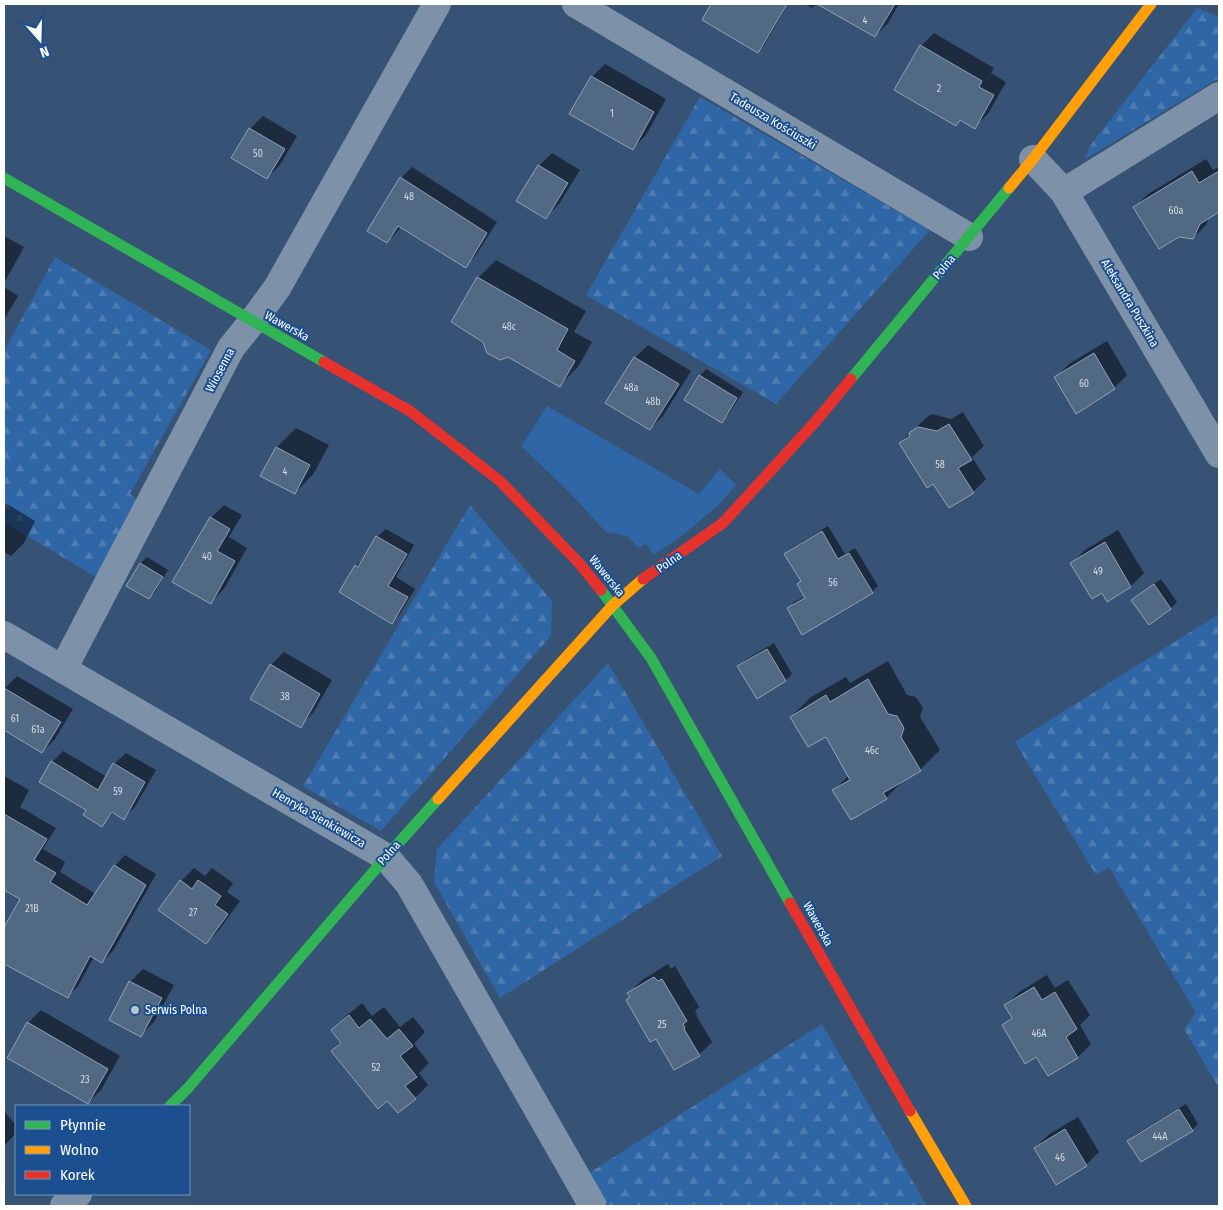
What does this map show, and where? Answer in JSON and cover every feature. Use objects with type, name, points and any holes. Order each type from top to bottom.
[{"type":"street","name":"Wiosenna","points":[[64,669],[231,348],[276,288],[437,4]]},
{"type":"street","name":"Tadeusza Kościuszki","points":[[576,4],[969,237]]},
{"type":"street","name":"Polna","points":[[171,1105],[188,1088],[386,857],[613,605],[640,582],[723,523],[816,421],[1033,159],[1151,4]]},
{"type":"street","points":[[1064,192],[1219,96]]},
{"type":"street","name":"Aleksandra Puszkina","points":[[1033,159],[1064,192],[1219,454]]},
{"type":"street","name":"Wawerska","points":[[4,178],[410,411],[500,481],[580,563],[651,658],[716,770],[817,952],[966,1206]]},
{"type":"street","name":"Henryka Sienkiewicza","points":[[4,635],[386,857],[409,884],[593,1206]]},
{"type":"street","points":[[64,1206],[77,1195]]},
{"type":"green space","points":[[1197,8],[1219,17],[1219,78],[1085,159],[1090,146]]},
{"type":"green space","points":[[700,97],[930,230],[776,404],[586,295]]},
{"type":"green space","points":[[55,257],[211,350],[130,494],[140,502],[99,579],[4,522],[4,351]]},
{"type":"green space","points":[[547,406],[699,494],[720,469],[736,485],[718,505],[688,531],[654,555],[646,544],[639,548],[627,536],[606,532],[568,491],[521,446]]},
{"type":"green space","points":[[470,505],[552,601],[551,636],[381,831],[303,786]]},
{"type":"green space","points":[[1219,614],[1219,1088],[1184,1029],[1196,1013],[1109,867],[1096,875],[1015,742]]},
{"type":"green space","points":[[608,663],[722,856],[500,998],[434,882],[437,849]]},
{"type":"green space","points":[[822,1024],[927,1206],[609,1206],[589,1173]]},
{"type":"building","points":[[711,4],[787,4],[758,53],[702,20]]},
{"type":"building","points":[[817,4],[895,4],[875,37]]},
{"type":"building","points":[[920,45],[982,81],[979,87],[994,95],[975,129],[960,120],[956,126],[894,90]]},
{"type":"building","points":[[591,76],[654,112],[633,150],[569,114]]},
{"type":"building","points":[[249,128],[285,149],[267,179],[231,158]]},
{"type":"building","points":[[538,165],[568,183],[546,219],[516,201]]},
{"type":"building","points":[[1192,171],[1199,183],[1219,171],[1219,212],[1200,224],[1193,239],[1179,237],[1159,249],[1133,207]]},
{"type":"building","points":[[400,177],[487,233],[466,268],[398,226],[387,243],[367,231]]},
{"type":"building","points":[[477,277],[568,329],[557,350],[575,361],[560,387],[508,357],[500,360],[487,353],[483,342],[451,322]]},
{"type":"building","points":[[1094,353],[1115,389],[1076,414],[1054,377]]},
{"type":"building","points":[[634,357],[679,384],[650,430],[605,403]]},
{"type":"building","points":[[699,375],[737,398],[722,423],[684,400]]},
{"type":"building","points":[[949,424],[972,460],[958,468],[974,493],[949,508],[933,484],[927,488],[899,443],[909,437],[910,432],[918,427],[937,431]]},
{"type":"building","points":[[276,447],[310,465],[295,494],[260,476]]},
{"type":"building","points":[[210,517],[230,529],[217,551],[235,561],[211,604],[172,582]]},
{"type":"building","points":[[822,531],[838,559],[849,553],[873,593],[802,635],[787,608],[805,598],[797,584],[801,581],[784,554]]},
{"type":"building","points":[[376,536],[407,554],[388,586],[408,597],[392,624],[339,592],[355,565],[358,567]]},
{"type":"building","points":[[1105,542],[1131,587],[1107,602],[1102,593],[1092,599],[1070,563]]},
{"type":"building","points":[[140,563],[163,577],[149,599],[126,586]]},
{"type":"building","points":[[1154,584],[1171,609],[1149,625],[1131,600]]},
{"type":"building","points":[[767,649],[786,681],[757,699],[737,666]]},
{"type":"building","points":[[270,664],[320,694],[301,728],[250,699]]},
{"type":"building","points":[[868,679],[888,714],[897,716],[904,728],[901,737],[921,771],[883,793],[887,799],[851,820],[832,790],[850,780],[826,737],[808,747],[790,717],[826,695],[830,702]]},
{"type":"building","points":[[4,688],[61,722],[42,753],[4,730]]},
{"type":"building","points":[[51,761],[98,790],[113,763],[145,782],[124,820],[112,812],[102,827],[83,815],[86,810],[39,782]]},
{"type":"building","points":[[4,814],[47,839],[34,860],[56,873],[50,882],[87,905],[114,865],[146,885],[102,963],[90,956],[68,998],[4,964],[4,927],[20,899],[4,890]]},
{"type":"building","points":[[180,880],[192,889],[198,880],[221,896],[215,905],[228,914],[206,944],[158,910]]},
{"type":"building","points":[[654,977],[658,981],[662,979],[687,1021],[683,1024],[684,1029],[700,1056],[674,1070],[656,1039],[650,1042],[626,1000],[630,997],[627,993]]},
{"type":"building","points":[[129,981],[162,998],[141,1037],[109,1020]]},
{"type":"building","points":[[1034,987],[1042,1000],[1055,992],[1077,1029],[1066,1037],[1078,1058],[1048,1076],[1036,1057],[1025,1064],[1002,1025],[1012,1018],[1004,1005]]},
{"type":"building","points":[[349,1015],[359,1028],[370,1019],[387,1039],[399,1029],[413,1046],[400,1056],[417,1077],[405,1086],[416,1099],[398,1113],[387,1101],[378,1109],[331,1051],[341,1043],[331,1030]]},
{"type":"building","points":[[27,1022],[108,1069],[88,1104],[7,1058]]},
{"type":"building","points":[[1179,1109],[1193,1131],[1141,1162],[1127,1141]]},
{"type":"building","points":[[1065,1129],[1087,1166],[1056,1185],[1034,1148]]},
{"type":"traffic: fast","points":[[4,178],[324,362]]},
{"type":"traffic: fast","points":[[851,379],[1009,188]]},
{"type":"traffic: fast","points":[[601,590],[651,658],[790,903]]},
{"type":"traffic: fast","points":[[171,1105],[188,1088],[438,799]]},
{"type":"traffic: slow","points":[[1009,188],[1151,4]]},
{"type":"traffic: slow","points":[[438,799],[613,605],[643,579]]},
{"type":"traffic: slow","points":[[910,1111],[966,1206]]},
{"type":"traffic: jam","points":[[324,362],[410,411],[500,481],[579,563],[601,590]]},
{"type":"traffic: jam","points":[[643,579],[723,523],[816,421],[851,379]]},
{"type":"traffic: jam","points":[[790,903],[910,1111]]},
{"type":"place","name":"Serwis Polna","points":[[135,1010]]}]
